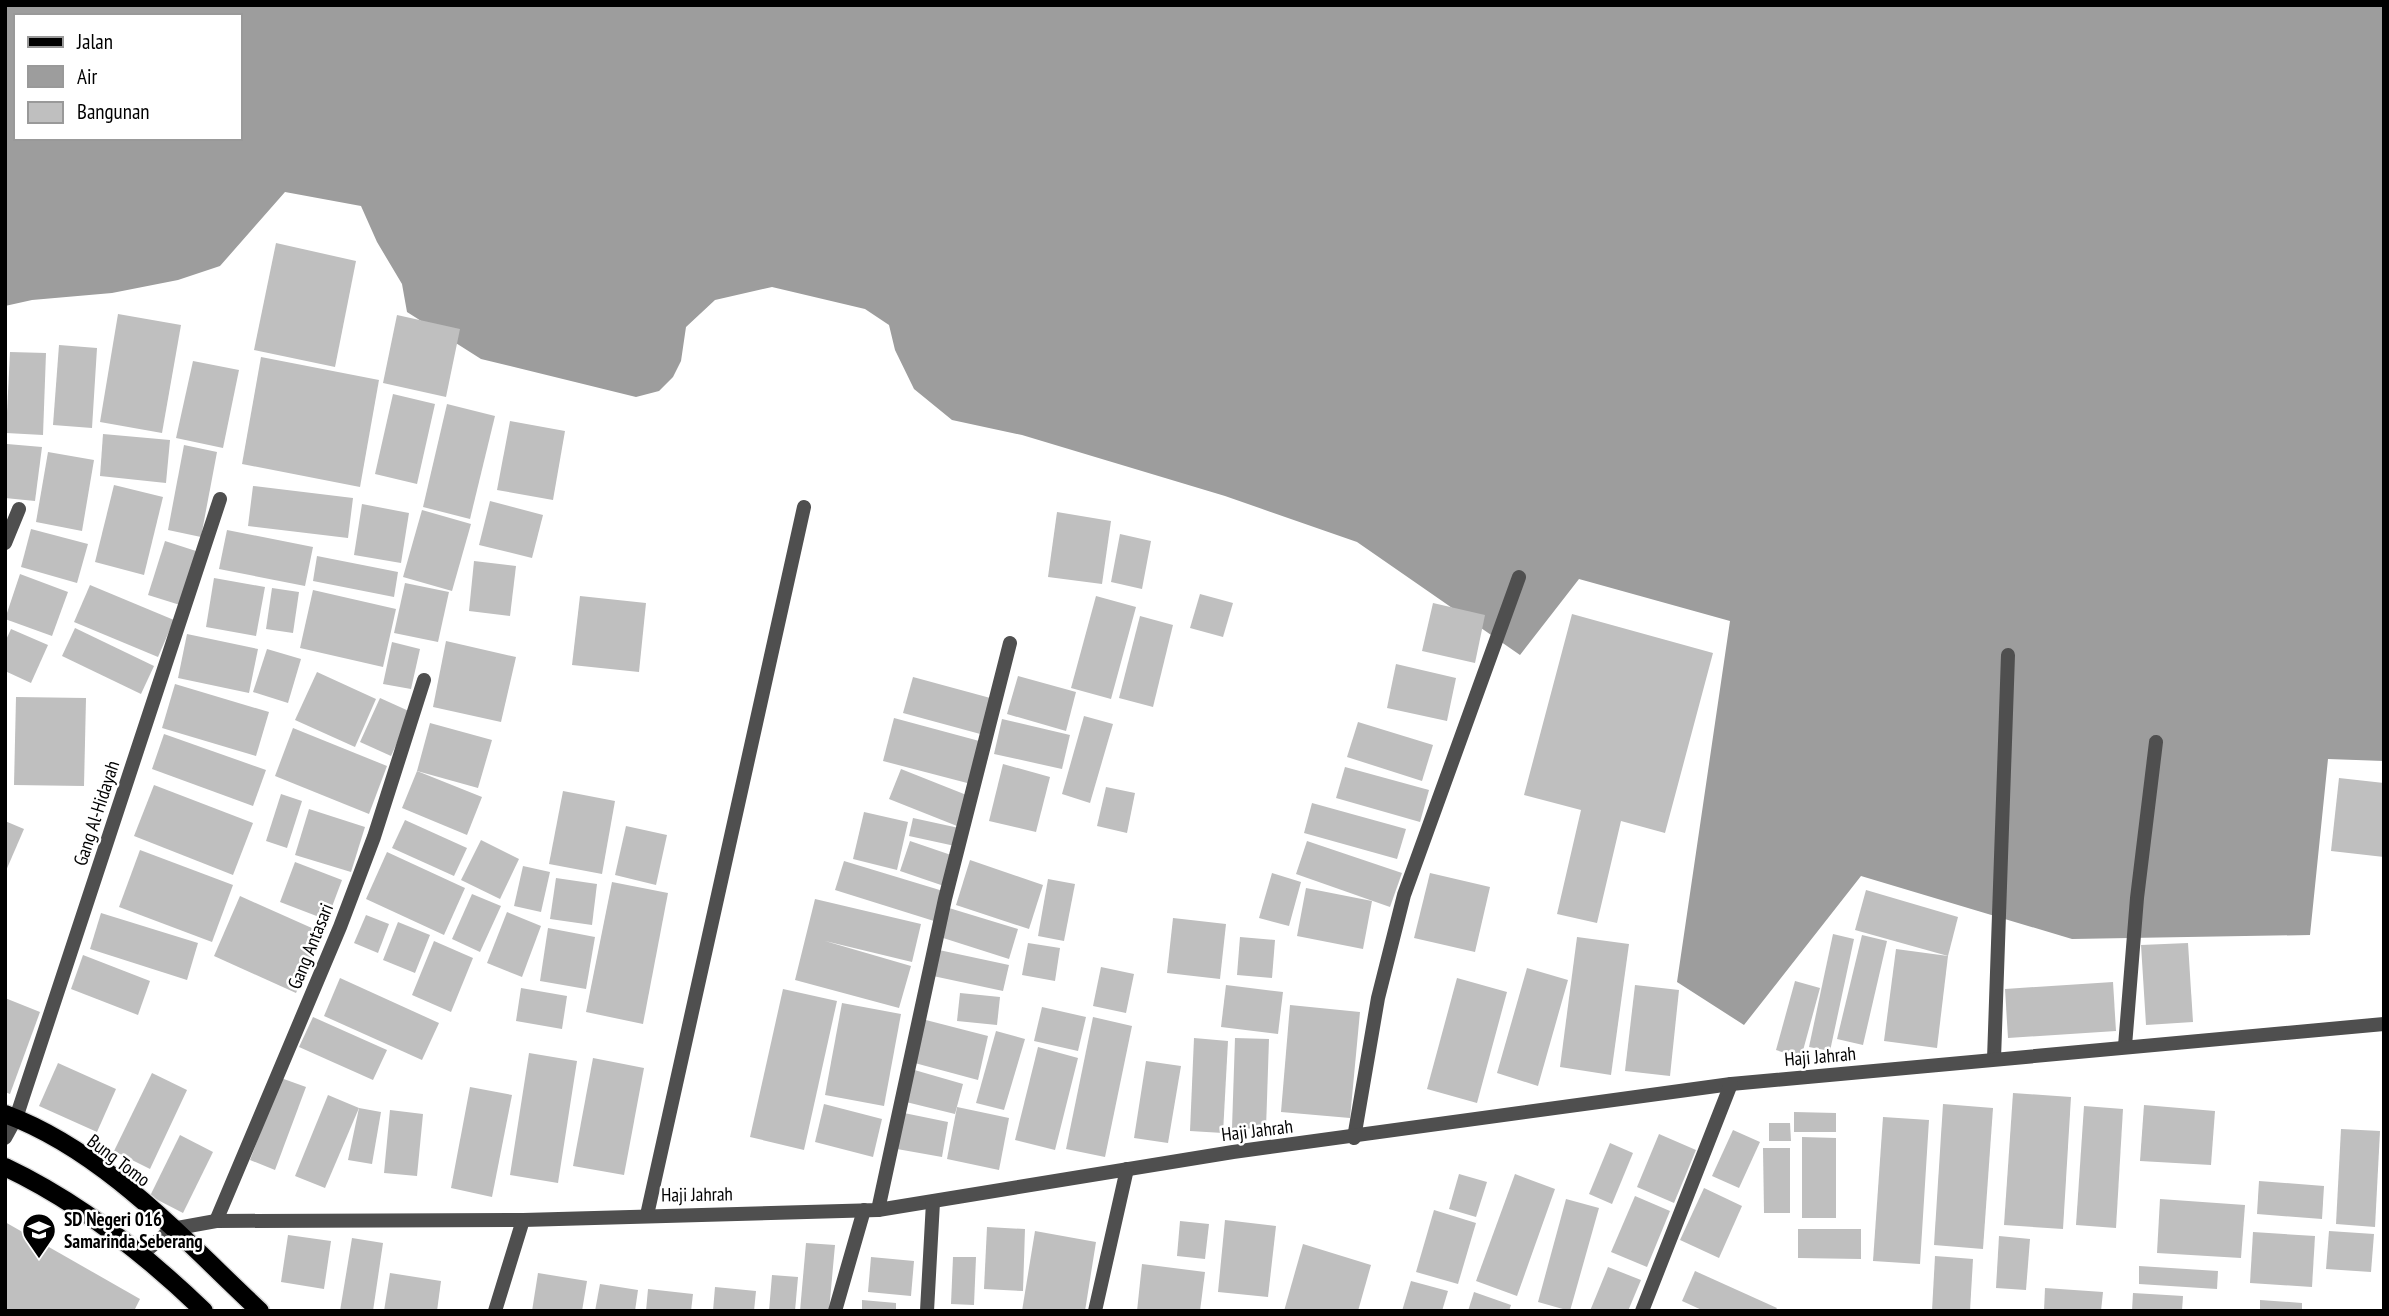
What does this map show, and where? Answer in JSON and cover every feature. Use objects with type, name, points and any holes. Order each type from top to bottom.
[{"type":"main road","name":"Bung Tomo","points":[[10,1116],[47,1133],[109,1175],[260,1311]]},
{"type":"main road","points":[[5,1167],[66,1201],[142,1254],[204,1311]]},
{"type":"street","name":"Gang Al-Hidayah","points":[[5,1138],[10,1116],[220,499]]},
{"type":"street","points":[[647,1214],[804,507]]},
{"type":"street","points":[[5,542],[19,509]]},
{"type":"street","points":[[1354,1138],[1378,998],[1404,895],[1519,577]]},
{"type":"street","points":[[835,1311],[871,1210],[945,899],[1010,643]]},
{"type":"street","points":[[1994,1059],[2008,655]]},
{"type":"street","name":"Gang Antasari","points":[[216,1221],[340,927],[373,837],[424,680]]},
{"type":"street","points":[[2125,1046],[2137,898],[2156,741]]},
{"type":"street","name":"Haji Jahrah","points":[[142,1254],[172,1229],[216,1221],[523,1220],[647,1214],[871,1210],[1127,1169],[1731,1084],[2384,1024]]},
{"type":"street","points":[[1642,1311],[1731,1084]]},
{"type":"street","points":[[1095,1311],[1127,1169]]},
{"type":"street","points":[[927,1311],[933,1202]]},
{"type":"street","points":[[495,1311],[523,1220]]},
{"type":"water","points":[[5,5],[2384,5],[2384,761],[2328,759],[2310,935],[2072,939],[1861,876],[1744,1025],[1677,982],[1730,621],[1579,579],[1520,655],[1357,542],[1225,496],[1022,435],[952,420],[914,389],[895,350],[889,325],[865,309],[772,287],[715,300],[686,327],[681,361],[673,377],[659,391],[636,397],[481,359],[407,312],[402,284],[377,242],[361,206],[285,192],[220,266],[178,280],[112,293],[32,300],[5,306]]},
{"type":"building","points":[[276,243],[356,261],[335,367],[254,350]]},
{"type":"building","points":[[118,314],[181,325],[162,433],[100,422]]},
{"type":"building","points":[[397,315],[460,329],[446,397],[383,383]]},
{"type":"building","points":[[59,345],[97,348],[92,428],[53,425]]},
{"type":"building","points":[[10,352],[46,353],[43,435],[6,433]]},
{"type":"building","points":[[261,357],[379,380],[360,487],[242,464]]},
{"type":"building","points":[[193,361],[239,370],[223,448],[176,438]]},
{"type":"building","points":[[393,394],[435,404],[417,484],[375,474]]},
{"type":"building","points":[[447,404],[495,416],[470,519],[423,507]]},
{"type":"building","points":[[510,421],[565,431],[553,500],[497,490]]},
{"type":"building","points":[[103,434],[170,440],[166,483],[100,476]]},
{"type":"building","points":[[7,444],[42,447],[35,501],[5,498]]},
{"type":"building","points":[[184,445],[217,452],[201,537],[168,530]]},
{"type":"building","points":[[48,452],[94,460],[82,531],[36,522]]},
{"type":"building","points":[[114,485],[163,497],[144,575],[95,562]]},
{"type":"building","points":[[253,486],[353,498],[348,538],[248,526]]},
{"type":"building","points":[[490,501],[543,515],[532,558],[479,545]]},
{"type":"building","points":[[362,504],[409,513],[401,563],[354,555]]},
{"type":"building","points":[[422,510],[471,524],[452,591],[403,577]]},
{"type":"building","points":[[1057,512],[1111,521],[1102,584],[1048,577]]},
{"type":"building","points":[[31,529],[88,544],[77,583],[21,567]]},
{"type":"building","points":[[227,530],[313,547],[305,586],[219,569]]},
{"type":"building","points":[[1120,534],[1151,541],[1142,589],[1111,582]]},
{"type":"building","points":[[165,541],[196,551],[180,605],[148,595]]},
{"type":"building","points":[[317,556],[398,572],[394,597],[313,581]]},
{"type":"building","points":[[474,561],[516,566],[510,616],[469,611]]},
{"type":"building","points":[[20,574],[68,592],[52,636],[5,619]]},
{"type":"building","points":[[214,578],[265,587],[256,636],[206,627]]},
{"type":"building","points":[[405,583],[449,592],[438,642],[394,633]]},
{"type":"building","points":[[90,585],[174,620],[158,657],[74,622]]},
{"type":"building","points":[[272,588],[299,592],[293,633],[266,629]]},
{"type":"building","points":[[313,590],[396,609],[383,667],[300,648]]},
{"type":"building","points":[[1200,594],[1233,603],[1223,637],[1190,628]]},
{"type":"building","points":[[580,596],[646,603],[639,672],[572,665]]},
{"type":"building","points":[[1096,596],[1136,607],[1111,699],[1071,688]]},
{"type":"building","points":[[1433,603],[1485,615],[1475,663],[1422,651]]},
{"type":"building","points":[[1572,614],[1713,653],[1665,833],[1621,821],[1597,923],[1557,914],[1581,810],[1524,795]]},
{"type":"building","points":[[1140,616],[1173,625],[1153,707],[1119,698]]},
{"type":"building","points":[[75,628],[154,666],[141,694],[62,656]]},
{"type":"building","points":[[11,629],[48,645],[31,683],[5,671],[5,642]]},
{"type":"building","points":[[187,634],[258,649],[249,693],[178,678]]},
{"type":"building","points":[[446,641],[516,657],[501,722],[433,707]]},
{"type":"building","points":[[392,642],[420,649],[411,689],[383,684]]},
{"type":"building","points":[[267,649],[301,659],[288,703],[253,692]]},
{"type":"building","points":[[1396,664],[1456,678],[1447,721],[1387,708]]},
{"type":"building","points":[[317,672],[376,699],[355,747],[295,720]]},
{"type":"building","points":[[1018,676],[1076,692],[1066,731],[1007,714]]},
{"type":"building","points":[[913,677],[994,699],[984,735],[903,713]]},
{"type":"building","points":[[175,684],[269,712],[256,756],[162,728]]},
{"type":"building","points":[[16,697],[86,698],[84,786],[14,785]]},
{"type":"building","points":[[380,698],[411,712],[391,756],[360,742]]},
{"type":"building","points":[[1084,716],[1113,724],[1090,803],[1062,794]]},
{"type":"building","points":[[894,718],[983,742],[971,784],[883,761]]},
{"type":"building","points":[[1002,719],[1070,735],[1062,769],[994,754]]},
{"type":"building","points":[[1358,722],[1433,745],[1422,781],[1347,757]]},
{"type":"building","points":[[430,723],[492,740],[478,788],[417,771]]},
{"type":"building","points":[[293,728],[387,766],[369,814],[275,776]]},
{"type":"building","points":[[164,734],[266,770],[253,806],[152,769]]},
{"type":"building","points":[[1003,764],[1050,777],[1036,832],[989,821]]},
{"type":"building","points":[[1345,767],[1429,790],[1420,822],[1336,798]]},
{"type":"building","points":[[901,769],[969,796],[957,826],[889,799]]},
{"type":"building","points":[[417,771],[482,797],[467,835],[402,808]]},
{"type":"building","points":[[2339,778],[2384,783],[2384,857],[2331,851]]},
{"type":"building","points":[[154,785],[253,823],[233,875],[134,836]]},
{"type":"building","points":[[1106,787],[1135,793],[1127,833],[1097,826]]},
{"type":"building","points":[[563,791],[615,801],[602,874],[549,864]]},
{"type":"building","points":[[281,794],[302,801],[287,848],[266,841]]},
{"type":"building","points":[[1312,803],[1406,829],[1397,859],[1304,833]]},
{"type":"building","points":[[309,809],[365,827],[351,872],[295,855]]},
{"type":"building","points":[[864,812],[908,822],[897,870],[853,859]]},
{"type":"building","points":[[913,818],[959,828],[955,846],[909,836]]},
{"type":"building","points":[[405,820],[467,848],[454,876],[392,848]]},
{"type":"building","points":[[5,821],[24,829],[5,873]]},
{"type":"building","points":[[626,826],[667,835],[656,885],[615,875]]},
{"type":"building","points":[[481,840],[519,859],[500,899],[461,880]]},
{"type":"building","points":[[910,841],[954,856],[944,886],[900,871]]},
{"type":"building","points":[[1307,841],[1402,873],[1390,907],[1296,874]]},
{"type":"building","points":[[140,850],[233,885],[212,942],[119,907]]},
{"type":"building","points":[[387,852],[465,888],[444,935],[366,899]]},
{"type":"building","points":[[970,860],[1043,885],[1029,929],[956,905]]},
{"type":"building","points":[[844,861],[943,891],[934,921],[835,890]]},
{"type":"building","points":[[295,862],[342,880],[327,920],[280,902]]},
{"type":"building","points":[[523,866],[550,872],[541,912],[514,906]]},
{"type":"building","points":[[1272,873],[1301,882],[1289,926],[1259,918]]},
{"type":"building","points":[[1430,873],[1490,887],[1475,952],[1414,938]]},
{"type":"building","points":[[556,878],[597,884],[592,925],[550,919]]},
{"type":"building","points":[[1048,879],[1075,884],[1064,941],[1038,936]]},
{"type":"building","points":[[612,882],[668,893],[643,1024],[586,1012]]},
{"type":"building","points":[[1306,888],[1372,901],[1363,949],[1297,936]]},
{"type":"building","points":[[1866,890],[1958,917],[1948,956],[1855,930]]},
{"type":"building","points":[[472,894],[501,906],[480,952],[452,939]]},
{"type":"building","points":[[240,896],[323,933],[296,993],[214,956]]},
{"type":"building","points":[[815,899],[921,924],[912,962],[825,941],[911,966],[899,1008],[795,980]]},
{"type":"building","points":[[949,908],[1018,929],[1009,959],[940,937]]},
{"type":"building","points":[[507,912],[541,926],[522,977],[487,963]]},
{"type":"building","points":[[101,913],[198,943],[187,980],[90,949]]},
{"type":"building","points":[[366,915],[389,924],[378,953],[354,943]]},
{"type":"building","points":[[1173,918],[1226,924],[1220,979],[1167,973]]},
{"type":"building","points":[[398,922],[430,935],[415,973],[383,960]]},
{"type":"building","points":[[548,928],[595,937],[586,989],[540,981]]},
{"type":"building","points":[[1833,934],[1854,939],[1830,1051],[1809,1047]]},
{"type":"building","points":[[1862,935],[1887,941],[1863,1045],[1837,1039]]},
{"type":"building","points":[[1240,937],[1275,940],[1272,978],[1237,975]]},
{"type":"building","points":[[1577,937],[1629,944],[1611,1075],[1560,1067]]},
{"type":"building","points":[[434,941],[473,958],[451,1012],[412,995]]},
{"type":"building","points":[[1028,943],[1060,948],[1055,981],[1022,975]]},
{"type":"building","points":[[2188,943],[2193,1022],[2146,1025],[2141,945]]},
{"type":"building","points":[[1896,949],[1948,956],[1937,1048],[1884,1041]]},
{"type":"building","points":[[939,950],[1009,965],[1003,991],[933,976]]},
{"type":"building","points":[[83,955],[150,981],[138,1015],[71,989]]},
{"type":"building","points":[[1101,967],[1134,974],[1126,1013],[1093,1006]]},
{"type":"building","points":[[1527,968],[1568,980],[1538,1086],[1497,1073]]},
{"type":"building","points":[[340,978],[439,1023],[422,1060],[324,1016]]},
{"type":"building","points":[[1457,978],[1507,992],[1477,1103],[1427,1089]]},
{"type":"building","points":[[1795,981],[1820,988],[1801,1058],[1776,1050]]},
{"type":"building","points":[[2113,982],[2116,1031],[2008,1038],[2005,989]]},
{"type":"building","points":[[1226,985],[1283,992],[1278,1034],[1221,1027]]},
{"type":"building","points":[[1635,985],[1679,990],[1670,1076],[1625,1071]]},
{"type":"building","points":[[521,988],[567,996],[562,1029],[516,1021]]},
{"type":"building","points":[[783,989],[837,1001],[804,1150],[750,1137]]},
{"type":"building","points":[[960,993],[1000,997],[997,1025],[957,1021]]},
{"type":"building","points":[[5,998],[40,1012],[10,1094],[5,1092]]},
{"type":"building","points":[[842,1003],[901,1014],[884,1106],[825,1095]]},
{"type":"building","points":[[1290,1005],[1360,1012],[1350,1118],[1281,1112]]},
{"type":"building","points":[[1042,1007],[1086,1017],[1078,1051],[1034,1041]]},
{"type":"building","points":[[313,1017],[387,1050],[373,1080],[299,1047]]},
{"type":"building","points":[[1093,1017],[1132,1026],[1105,1157],[1066,1149]]},
{"type":"building","points":[[922,1019],[988,1036],[978,1080],[911,1062]]},
{"type":"building","points":[[996,1031],[1025,1039],[1004,1110],[976,1103]]},
{"type":"building","points":[[1194,1038],[1228,1041],[1223,1133],[1190,1131]]},
{"type":"building","points":[[1235,1038],[1269,1039],[1266,1129],[1232,1128]]},
{"type":"building","points":[[1038,1047],[1078,1058],[1055,1150],[1015,1140]]},
{"type":"building","points":[[529,1053],[577,1061],[558,1183],[510,1175]]},
{"type":"building","points":[[593,1058],[644,1068],[624,1175],[573,1166]]},
{"type":"building","points":[[1146,1061],[1181,1066],[1168,1143],[1134,1138]]},
{"type":"building","points":[[58,1063],[116,1089],[97,1132],[39,1106]]},
{"type":"building","points":[[911,1069],[963,1084],[955,1114],[902,1101]]},
{"type":"building","points":[[152,1073],[187,1090],[150,1169],[114,1151]]},
{"type":"building","points":[[281,1078],[306,1087],[275,1170],[250,1160]]},
{"type":"building","points":[[470,1087],[512,1095],[492,1197],[451,1188]]},
{"type":"building","points":[[2013,1093],[2071,1097],[2063,1229],[2004,1225]]},
{"type":"building","points":[[328,1095],[359,1108],[325,1188],[295,1176]]},
{"type":"building","points":[[824,1104],[882,1119],[873,1157],[815,1142]]},
{"type":"building","points":[[1943,1104],[1993,1108],[1983,1249],[1934,1245]]},
{"type":"building","points":[[2144,1105],[2215,1111],[2211,1165],[2140,1161]]},
{"type":"building","points":[[2084,1106],[2123,1109],[2116,1228],[2076,1225]]},
{"type":"building","points":[[957,1107],[1009,1118],[999,1170],[947,1159]]},
{"type":"building","points":[[359,1108],[381,1112],[372,1164],[348,1160]]},
{"type":"building","points":[[390,1110],[423,1114],[417,1176],[384,1173]]},
{"type":"building","points":[[1794,1112],[1836,1113],[1836,1132],[1794,1132]]},
{"type":"building","points":[[904,1113],[948,1122],[942,1157],[897,1149]]},
{"type":"building","points":[[1883,1117],[1929,1120],[1920,1264],[1873,1261]]},
{"type":"building","points":[[1769,1123],[1790,1123],[1791,1141],[1769,1141]]},
{"type":"building","points":[[2341,1129],[2380,1131],[2375,1227],[2336,1224]]},
{"type":"building","points":[[1733,1130],[1760,1142],[1739,1188],[1712,1176]]},
{"type":"building","points":[[1659,1134],[1696,1150],[1674,1203],[1637,1187]]},
{"type":"building","points":[[180,1135],[213,1152],[183,1213],[150,1196]]},
{"type":"building","points":[[1802,1137],[1836,1138],[1836,1218],[1802,1218]]},
{"type":"building","points":[[1610,1143],[1633,1153],[1612,1204],[1589,1194]]},
{"type":"building","points":[[1763,1148],[1790,1148],[1790,1213],[1764,1213]]},
{"type":"building","points":[[1459,1174],[1487,1182],[1476,1217],[1449,1209]]},
{"type":"building","points":[[1515,1174],[1555,1189],[1517,1296],[1476,1281]]},
{"type":"building","points":[[2259,1181],[2324,1186],[2322,1219],[2257,1214]]},
{"type":"building","points":[[1704,1188],[1742,1206],[1719,1258],[1680,1240]]},
{"type":"building","points":[[1635,1196],[1670,1211],[1647,1267],[1611,1252]]},
{"type":"building","points":[[1566,1199],[1599,1208],[1570,1311],[1538,1302]]},
{"type":"building","points":[[2160,1199],[2245,1205],[2241,1258],[2157,1253]]},
{"type":"building","points":[[1434,1210],[1476,1223],[1458,1284],[1416,1272]]},
{"type":"building","points":[[1225,1220],[1276,1226],[1268,1297],[1218,1292]]},
{"type":"building","points":[[1180,1221],[1209,1224],[1205,1259],[1177,1256]]},
{"type":"building","name":"SD Negeri 016 Samarinda Seberang","points":[[5,1222],[140,1299],[134,1311],[5,1311]]},
{"type":"building","points":[[987,1227],[1025,1229],[1023,1291],[984,1289]]},
{"type":"building","points":[[1798,1229],[1861,1229],[1861,1259],[1798,1258]]},
{"type":"building","points":[[1035,1231],[1096,1242],[1085,1311],[1022,1311]]},
{"type":"building","points":[[2329,1231],[2374,1234],[2371,1272],[2326,1269]]},
{"type":"building","points":[[2253,1232],[2315,1236],[2312,1287],[2250,1283]]},
{"type":"building","points":[[288,1235],[331,1241],[324,1289],[281,1282]]},
{"type":"building","points":[[1999,1236],[2030,1239],[2026,1290],[1996,1288]]},
{"type":"building","points":[[352,1238],[383,1243],[373,1311],[340,1311]]},
{"type":"building","points":[[806,1243],[835,1245],[829,1311],[800,1311]]},
{"type":"building","points":[[1303,1244],[1371,1265],[1358,1311],[1284,1311]]},
{"type":"building","points":[[1935,1256],[1973,1259],[1970,1311],[1932,1311]]},
{"type":"building","points":[[871,1257],[914,1261],[911,1296],[868,1292]]},
{"type":"building","points":[[953,1257],[976,1257],[974,1305],[951,1304]]},
{"type":"building","points":[[1142,1264],[1205,1272],[1200,1311],[1137,1311]]},
{"type":"building","points":[[2139,1266],[2218,1271],[2217,1289],[2139,1284]]},
{"type":"building","points":[[1608,1267],[1641,1280],[1628,1311],[1590,1311]]},
{"type":"building","points":[[1695,1271],[1777,1308],[1775,1311],[1704,1311],[1682,1301]]},
{"type":"building","points":[[390,1273],[441,1281],[437,1311],[384,1311]]},
{"type":"building","points":[[538,1273],[587,1281],[582,1311],[532,1311]]},
{"type":"building","points":[[772,1275],[798,1277],[795,1311],[769,1311]]},
{"type":"building","points":[[1411,1281],[1448,1291],[1442,1311],[1402,1311]]},
{"type":"building","points":[[600,1284],[638,1290],[635,1311],[595,1311]]},
{"type":"building","points":[[715,1287],[756,1291],[754,1311],[713,1311]]},
{"type":"building","points":[[2045,1288],[2103,1292],[2101,1311],[2044,1311]]},
{"type":"building","points":[[648,1289],[693,1294],[691,1311],[646,1311]]},
{"type":"building","points":[[1474,1292],[1511,1305],[1509,1311],[1468,1311]]},
{"type":"building","points":[[2133,1293],[2183,1296],[2182,1311],[2132,1311]]},
{"type":"building","points":[[862,1300],[896,1303],[896,1311],[862,1311]]},
{"type":"building","points":[[2260,1300],[2302,1303],[2302,1311],[2260,1311]]},
{"type":"place","name":"SD Negeri 016 Samarinda Seberang","points":[[39,1260]]}]
